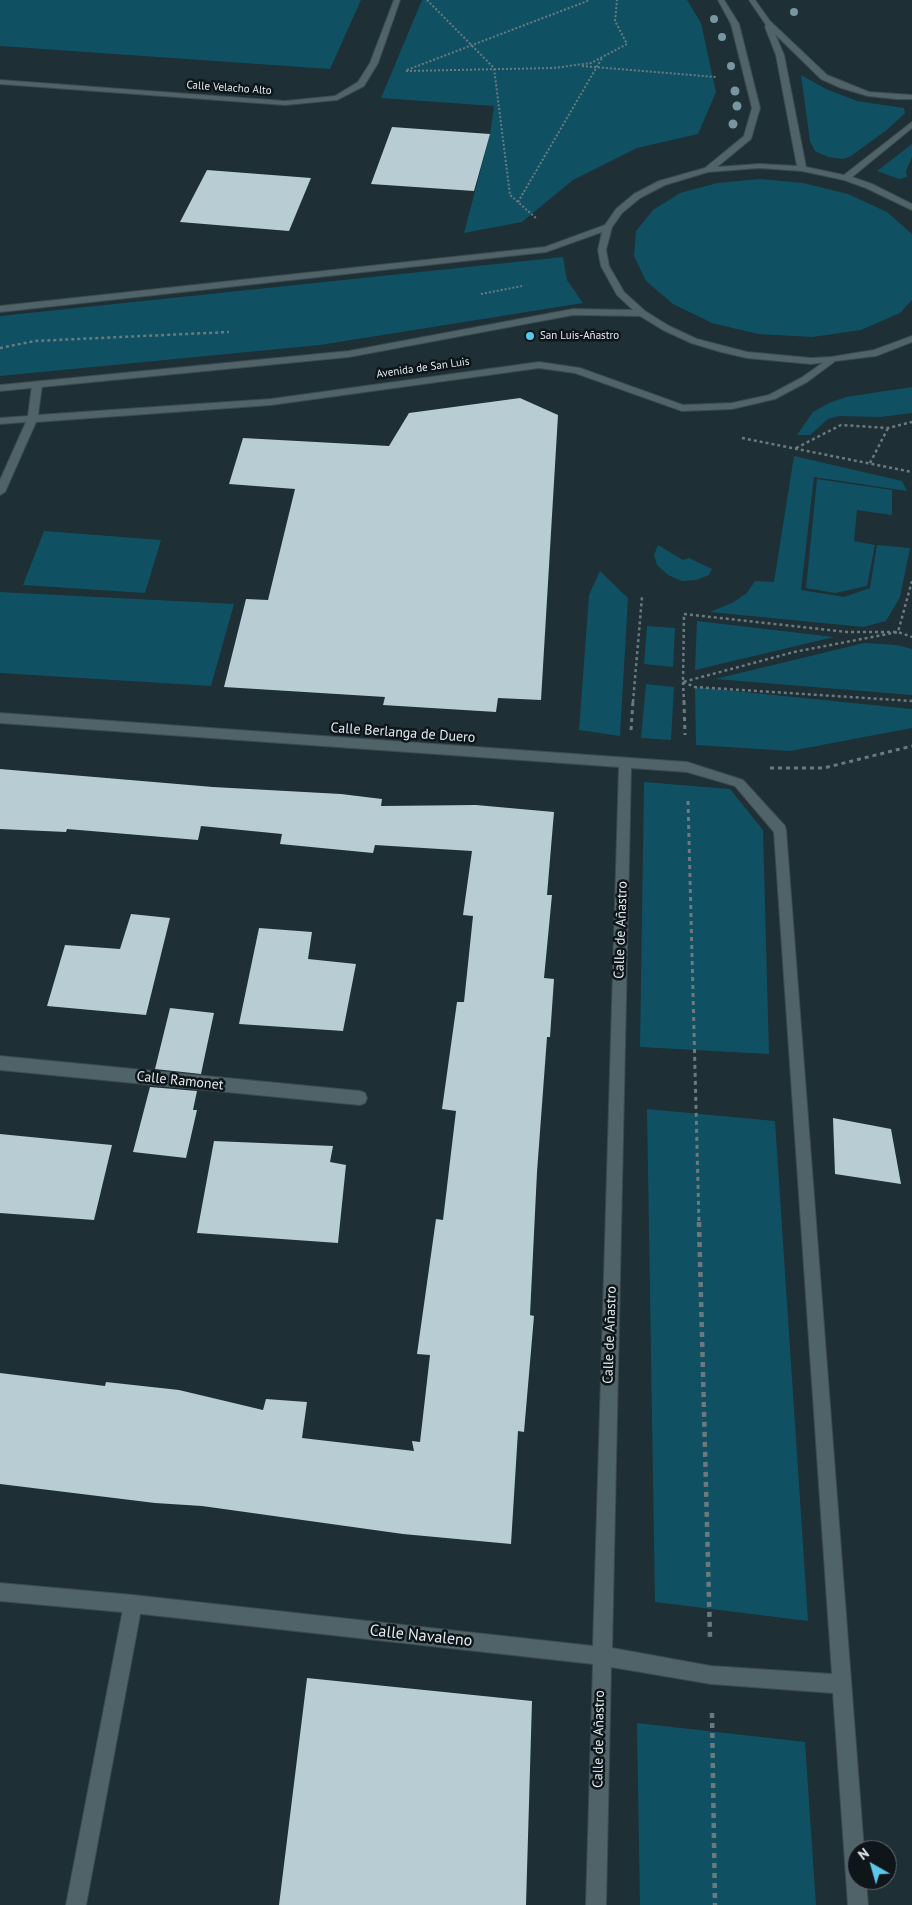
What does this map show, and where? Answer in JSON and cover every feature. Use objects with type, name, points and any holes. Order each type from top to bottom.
[{"type":"street","name":"Calle Velacho Alto","points":[[0,82],[285,103],[337,98],[362,84],[374,63],[397,0]]},
{"type":"street","points":[[708,170],[748,137],[756,108],[736,24],[721,0]]},
{"type":"street","points":[[752,0],[767,22],[824,77],[868,94],[912,97]]},
{"type":"street","points":[[767,22],[780,56],[802,169]]},
{"type":"street","points":[[846,178],[912,124]]},
{"type":"street","points":[[912,206],[892,195],[846,178],[802,169],[759,166],[708,170],[662,183],[638,196],[619,211],[608,227],[602,250],[605,266],[620,293],[642,313],[666,328],[724,350],[756,356],[811,361],[831,360],[876,353],[912,339]]},
{"type":"street","points":[[0,309],[546,249],[608,227]]},
{"type":"street","name":"Avenida de San Luis","points":[[0,388],[37,386],[349,354],[573,312],[642,313]]},
{"type":"street","name":"Avenida de San Luis","points":[[0,421],[271,402],[539,365],[577,370],[682,408],[732,406],[772,397],[804,380],[831,360]]},
{"type":"street","points":[[0,492],[32,420],[37,386]]},
{"type":"street","name":"Calle Berlanga de Duero","points":[[0,718],[687,768],[739,783],[780,830],[842,1684]]},
{"type":"street","name":"Calle de Añastro","points":[[596,1905],[601,1656],[627,764]]},
{"type":"street","name":"Calle Ramonet","points":[[0,1063],[360,1098]]},
{"type":"street","name":"Calle Navaleno","points":[[0,1592],[133,1604],[601,1656],[711,1675],[842,1684]]},
{"type":"street","points":[[76,1905],[133,1604]]},
{"type":"street","points":[[842,1684],[858,1905]]},
{"type":"path","points":[[427,0],[494,68],[510,195],[564,243]]},
{"type":"path","points":[[590,0],[404,72],[494,68],[554,68],[591,63],[627,44],[615,21],[617,0]]},
{"type":"path","points":[[518,202],[603,57]]},
{"type":"path","points":[[574,65],[749,79]]},
{"type":"path","points":[[479,295],[526,285]]},
{"type":"path","points":[[0,348],[35,341],[230,332]]},
{"type":"path","points":[[795,448],[841,425],[888,428],[912,422]]},
{"type":"path","points":[[870,463],[888,428]]},
{"type":"path","points":[[740,437],[912,472]]},
{"type":"path","points":[[898,632],[912,581]]},
{"type":"path","points":[[627,764],[642,596]]},
{"type":"path","points":[[685,743],[683,682],[684,614],[847,632],[898,632],[912,637]]},
{"type":"path","points":[[683,682],[794,652],[898,632]]},
{"type":"path","points":[[683,682],[695,687],[912,701]]},
{"type":"path","points":[[766,768],[824,768],[912,746]]},
{"type":"path","points":[[687,768],[711,1675],[715,1905]]},
{"type":"shaded area","points":[[0,0],[361,0],[330,69],[0,46]]},
{"type":"shaded area","points":[[422,0],[687,0],[701,23],[716,92],[698,134],[637,148],[573,180],[522,222],[464,233],[490,134],[494,106],[381,98]]},
{"type":"shaded area","points":[[801,75],[826,89],[857,101],[904,108],[905,113],[888,129],[851,156],[843,159],[828,157],[815,151],[810,141]]},
{"type":"shaded area","points":[[912,144],[912,157],[906,171],[907,177],[899,179],[877,171]]},
{"type":"shaded area","points":[[760,179],[803,183],[848,194],[887,212],[912,234],[912,300],[900,313],[861,330],[812,337],[758,334],[712,323],[673,304],[646,281],[634,256],[636,231],[653,210],[680,193],[717,183]]},
{"type":"shaded area","points":[[563,257],[567,280],[583,303],[320,345],[0,376],[0,316]]},
{"type":"shaded area","points":[[912,387],[912,413],[881,417],[839,416],[828,419],[810,435],[797,435],[813,412],[829,403],[846,397]]},
{"type":"shaded area","points":[[794,456],[902,481],[907,491],[814,477],[801,590],[844,597],[870,588],[877,545],[910,548],[900,597],[886,621],[863,627],[710,612],[732,603],[747,593],[755,581],[774,582]]},
{"type":"shaded area","points":[[817,479],[892,490],[892,515],[857,510],[854,541],[875,545],[867,586],[835,593],[806,588]]},
{"type":"shaded area","points":[[44,531],[161,540],[145,593],[23,585]]},
{"type":"shaded area","points":[[658,545],[683,560],[689,558],[712,569],[709,575],[696,580],[682,581],[668,575],[657,565],[654,555]]},
{"type":"shaded area","points":[[600,571],[628,598],[620,736],[579,730],[589,595]]},
{"type":"shaded area","points":[[0,592],[234,604],[211,686],[0,673]]},
{"type":"shaded area","points":[[697,621],[834,637],[695,670]]},
{"type":"shaded area","points":[[647,626],[675,628],[673,667],[644,664]]},
{"type":"shaded area","points":[[864,643],[897,645],[912,649],[912,695],[715,679]]},
{"type":"shaded area","points":[[646,684],[674,687],[671,740],[641,738]]},
{"type":"shaded area","points":[[695,687],[912,709],[912,728],[790,751],[696,745]]},
{"type":"shaded area","points":[[644,782],[730,789],[763,830],[769,1054],[640,1047]]},
{"type":"shaded area","points":[[647,1109],[775,1121],[808,1621],[655,1602]]},
{"type":"shaded area","points":[[637,1723],[805,1742],[816,1905],[640,1905]]},
{"type":"building","points":[[392,127],[490,134],[474,191],[371,184]]},
{"type":"building","points":[[207,170],[311,178],[289,231],[180,222]]},
{"type":"building","points":[[520,398],[558,415],[541,700],[498,698],[496,712],[383,705],[385,697],[224,687],[246,599],[268,600],[295,489],[229,484],[243,438],[389,446],[409,413]]},
{"type":"building","points":[[0,769],[213,787],[341,794],[382,799],[381,806],[476,805],[554,812],[547,895],[552,895],[544,978],[554,979],[550,1037],[547,1037],[537,1172],[530,1315],[534,1316],[524,1432],[518,1431],[511,1544],[403,1534],[202,1506],[155,1503],[0,1484],[0,1373],[105,1386],[106,1382],[179,1390],[263,1410],[266,1399],[307,1402],[302,1438],[414,1451],[412,1441],[420,1442],[430,1355],[417,1354],[436,1219],[443,1220],[456,1111],[442,1109],[457,1002],[464,1002],[473,916],[463,915],[472,851],[375,845],[373,853],[280,844],[282,834],[201,826],[198,840],[67,829],[66,832],[0,829]]},
{"type":"building","points":[[131,914],[170,918],[146,1015],[47,1006],[65,945],[120,949]]},
{"type":"building","points":[[259,928],[312,932],[308,959],[356,964],[343,1031],[239,1024]]},
{"type":"building","points":[[170,1008],[214,1013],[201,1074],[155,1069]]},
{"type":"building","points":[[150,1087],[197,1091],[193,1110],[197,1110],[186,1158],[133,1152]]},
{"type":"building","points":[[833,1118],[891,1129],[901,1184],[835,1174]]},
{"type":"building","points":[[0,1134],[112,1145],[94,1220],[0,1213]]},
{"type":"building","points":[[214,1141],[333,1146],[330,1162],[346,1165],[338,1243],[197,1233]]},
{"type":"building","points":[[307,1678],[532,1701],[526,1905],[279,1905]]},
{"type":"place","name":"San Luis-Añastro","points":[[530,336]]}]
